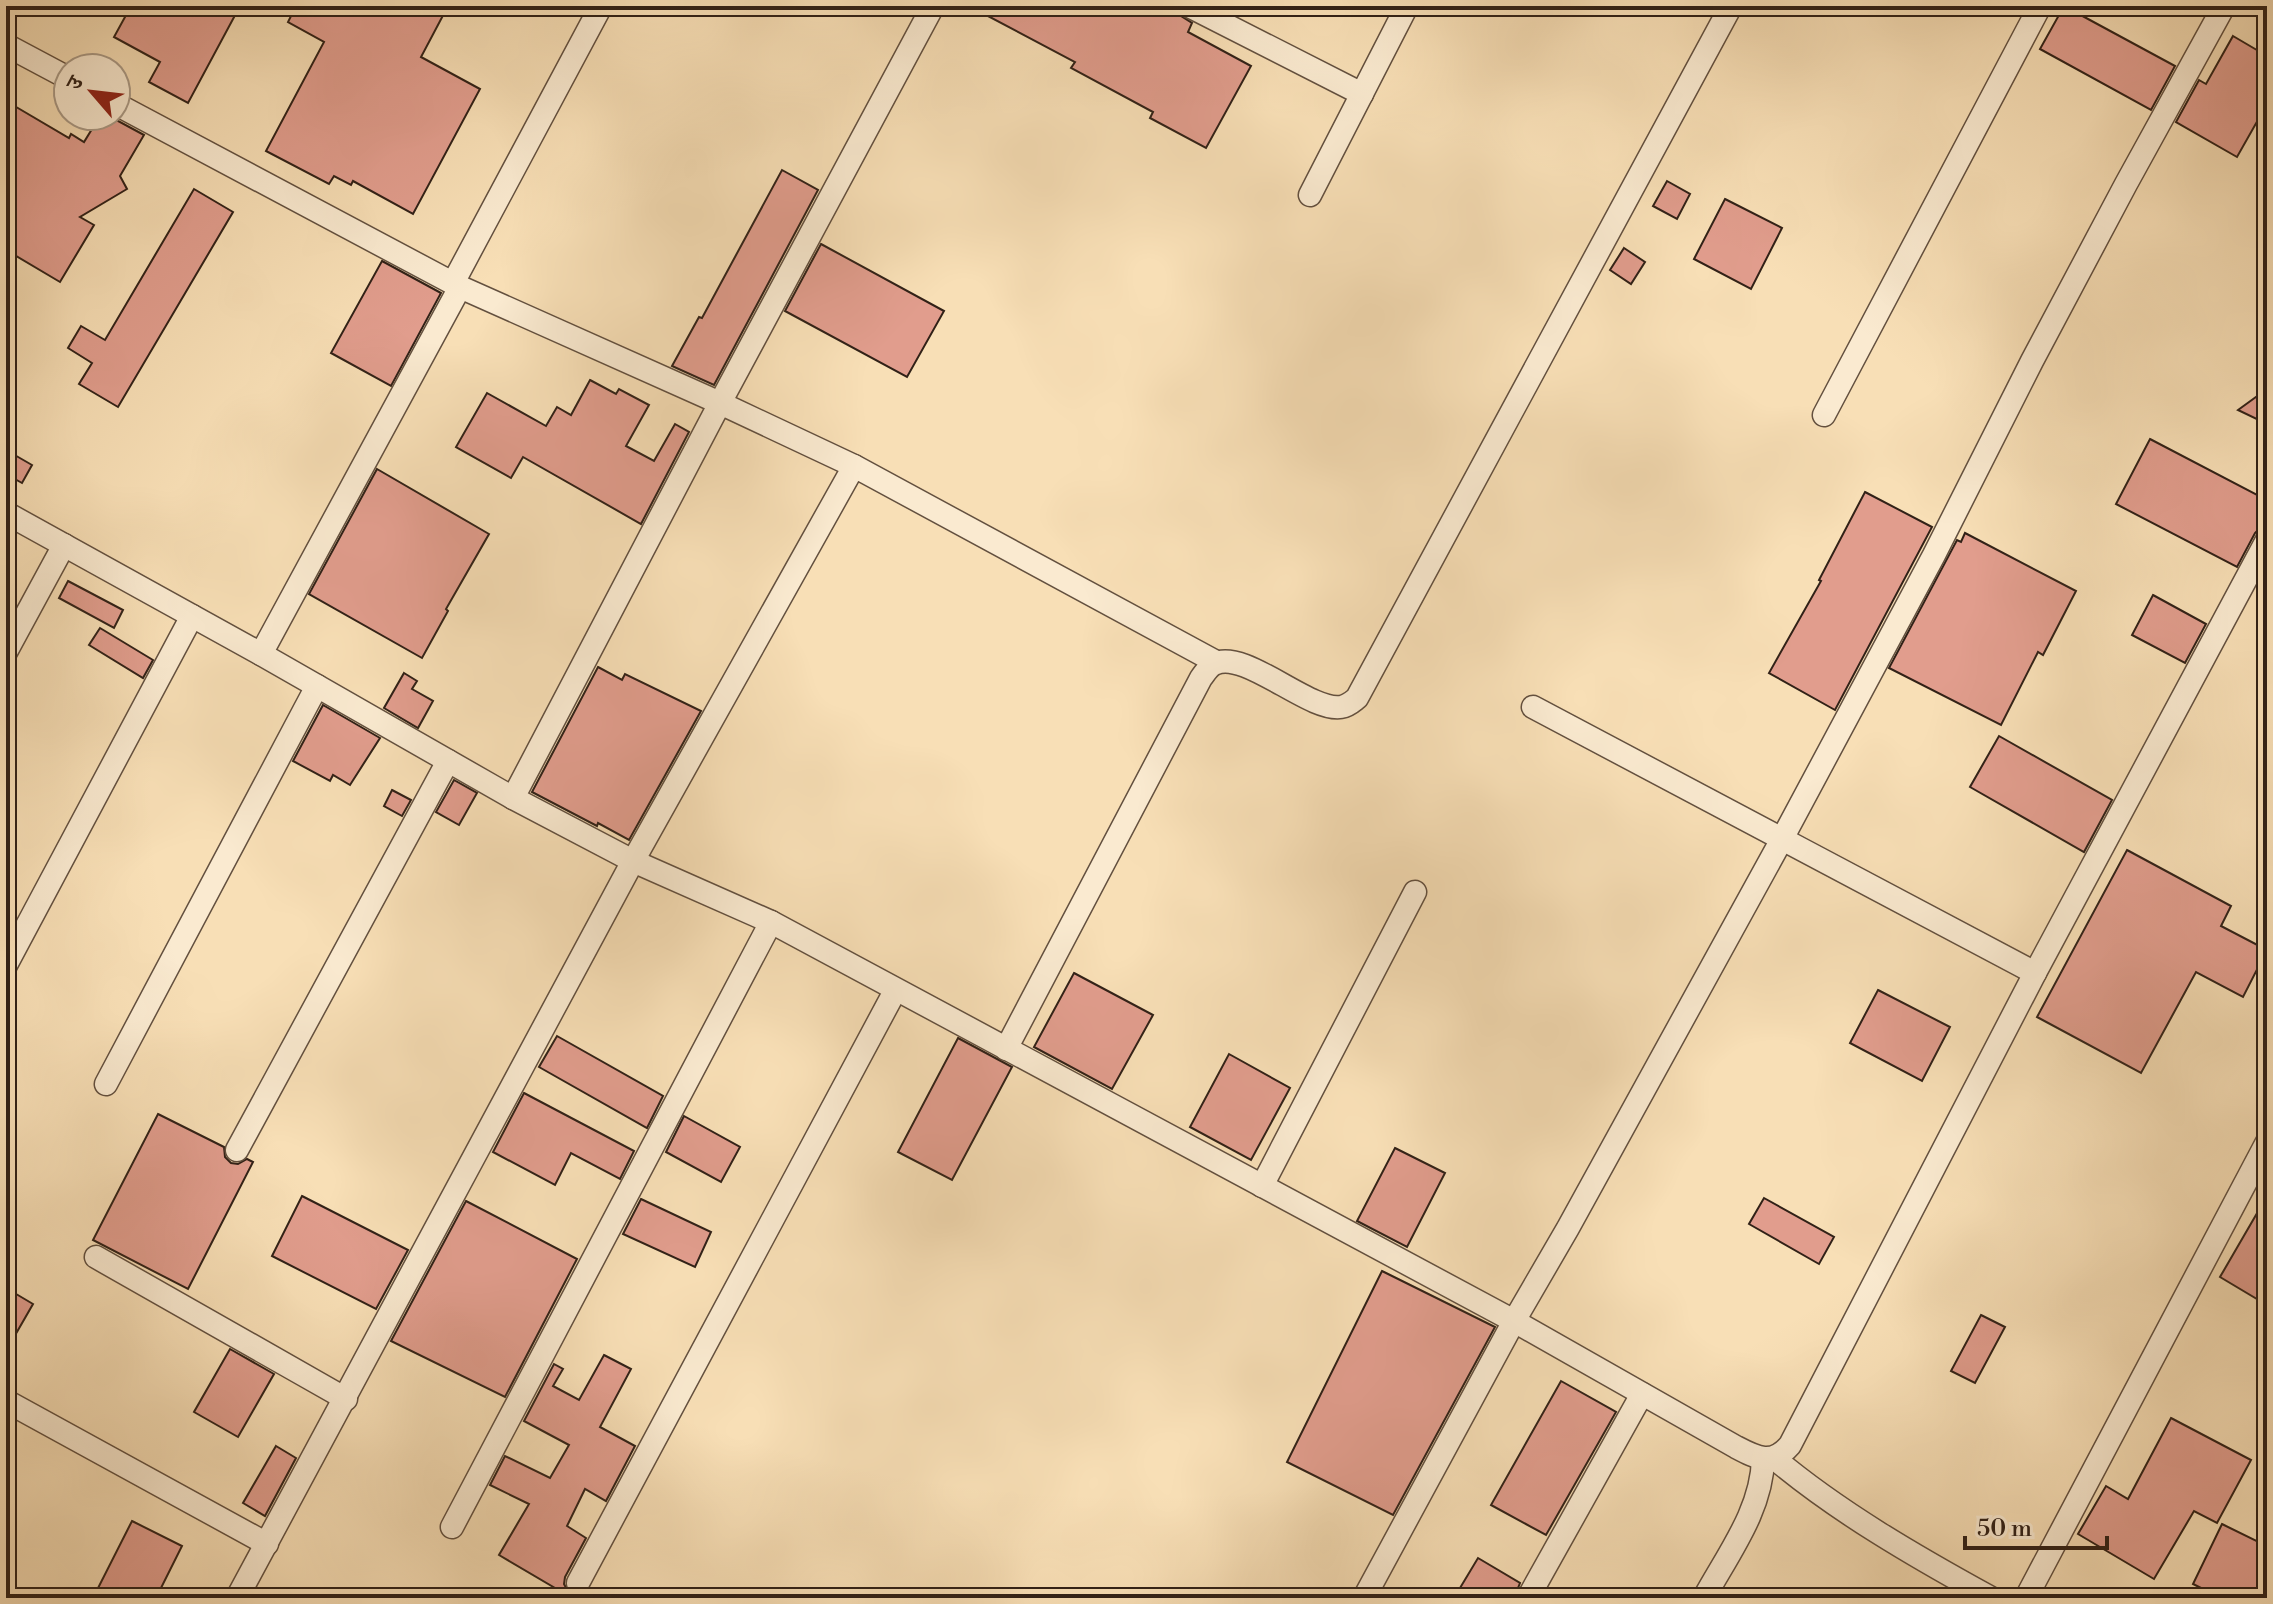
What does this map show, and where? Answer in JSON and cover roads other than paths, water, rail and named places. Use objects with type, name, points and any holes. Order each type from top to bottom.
[{"type":"lane","points":[[261,654],[601,6]]},
{"type":"lane","points":[[513,798],[933,6]]},
{"type":"lane","points":[[1189,6],[1362,94]]},
{"type":"lane","points":[[1310,195],[1407,6]]},
{"type":"lane","points":[[132,113],[456,285],[854,466],[1216,662],[1238,663],[1329,707],[1347,706],[1357,698],[1731,6]]},
{"type":"lane","points":[[1824,415],[2040,6]]},
{"type":"lane","points":[[1364,1598],[1782,839],[1934,555],[2039,347],[2224,6]]},
{"type":"lane","points":[[6,45],[52,69]]},
{"type":"lane","points":[[237,1598],[633,861],[854,466]]},
{"type":"lane","points":[[6,513],[513,798],[633,861],[771,922],[1514,1321],[1736,1447],[1768,1458],[1897,1544],[1991,1598]]},
{"type":"lane","points":[[1768,1458],[1784,1452],[1790,1445],[2035,973],[2267,540]]},
{"type":"lane","points":[[6,652],[64,545]]},
{"type":"lane","points":[[6,965],[192,616]]},
{"type":"lane","points":[[1006,1049],[1201,678],[1216,662]]},
{"type":"lane","points":[[106,1084],[317,686]]},
{"type":"lane","points":[[1533,707],[2035,973]]},
{"type":"lane","points":[[237,1150],[448,761]]},
{"type":"lane","points":[[1262,1186],[1415,892]]},
{"type":"lane","points":[[452,1527],[771,922]]},
{"type":"lane","points":[[578,1583],[895,991]]},
{"type":"lane","points":[[2026,1598],[2267,1142]]},
{"type":"lane","points":[[96,1257],[346,1399]]},
{"type":"lane","points":[[1528,1598],[1642,1394]]},
{"type":"lane","points":[[6,1401],[267,1544]]},
{"type":"lane","points":[[1704,1598],[1754,1506],[1768,1458]]}]
